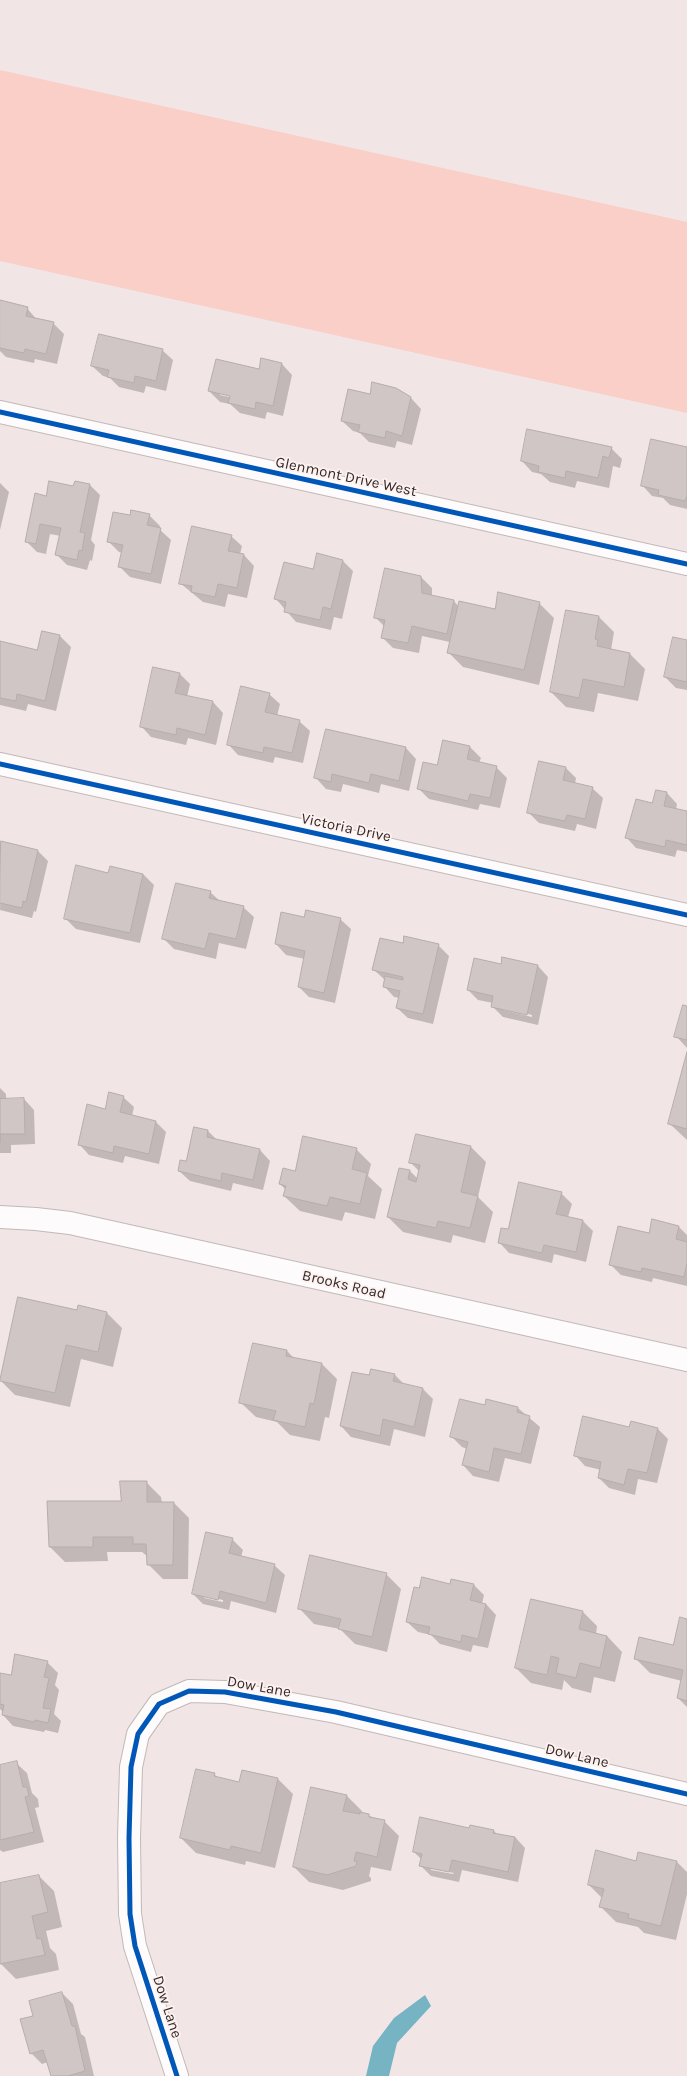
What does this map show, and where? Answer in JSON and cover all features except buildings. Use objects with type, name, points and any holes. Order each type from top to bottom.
[{"type":"street","name":"Glenmont Drive West","points":[[0,412],[687,564]]},
{"type":"street","name":"Victoria Drive","points":[[0,764],[687,915]]},
{"type":"street","name":"Brooks Road","points":[[0,1217],[36,1218],[70,1223],[687,1360]]},
{"type":"street","name":"Dow Lane","points":[[177,2076],[135,1946],[130,1914],[129,1838],[131,1767],[138,1734],[159,1704],[189,1691],[225,1692],[336,1712],[687,1794]]},
{"type":"shaded area","points":[[0,70],[687,222],[687,413],[0,261]]},
{"type":"water","points":[[425,1995],[431,2006],[397,2043],[389,2076],[366,2076],[373,2046],[394,2018]]},
{"type":"cycle path","points":[[0,412],[687,564]]},
{"type":"cycle path","points":[[0,764],[687,915]]},
{"type":"cycle path","points":[[177,2076],[135,1946],[130,1914],[129,1838],[131,1767],[138,1734],[159,1704],[189,1691],[225,1692],[336,1712],[687,1794]]}]
